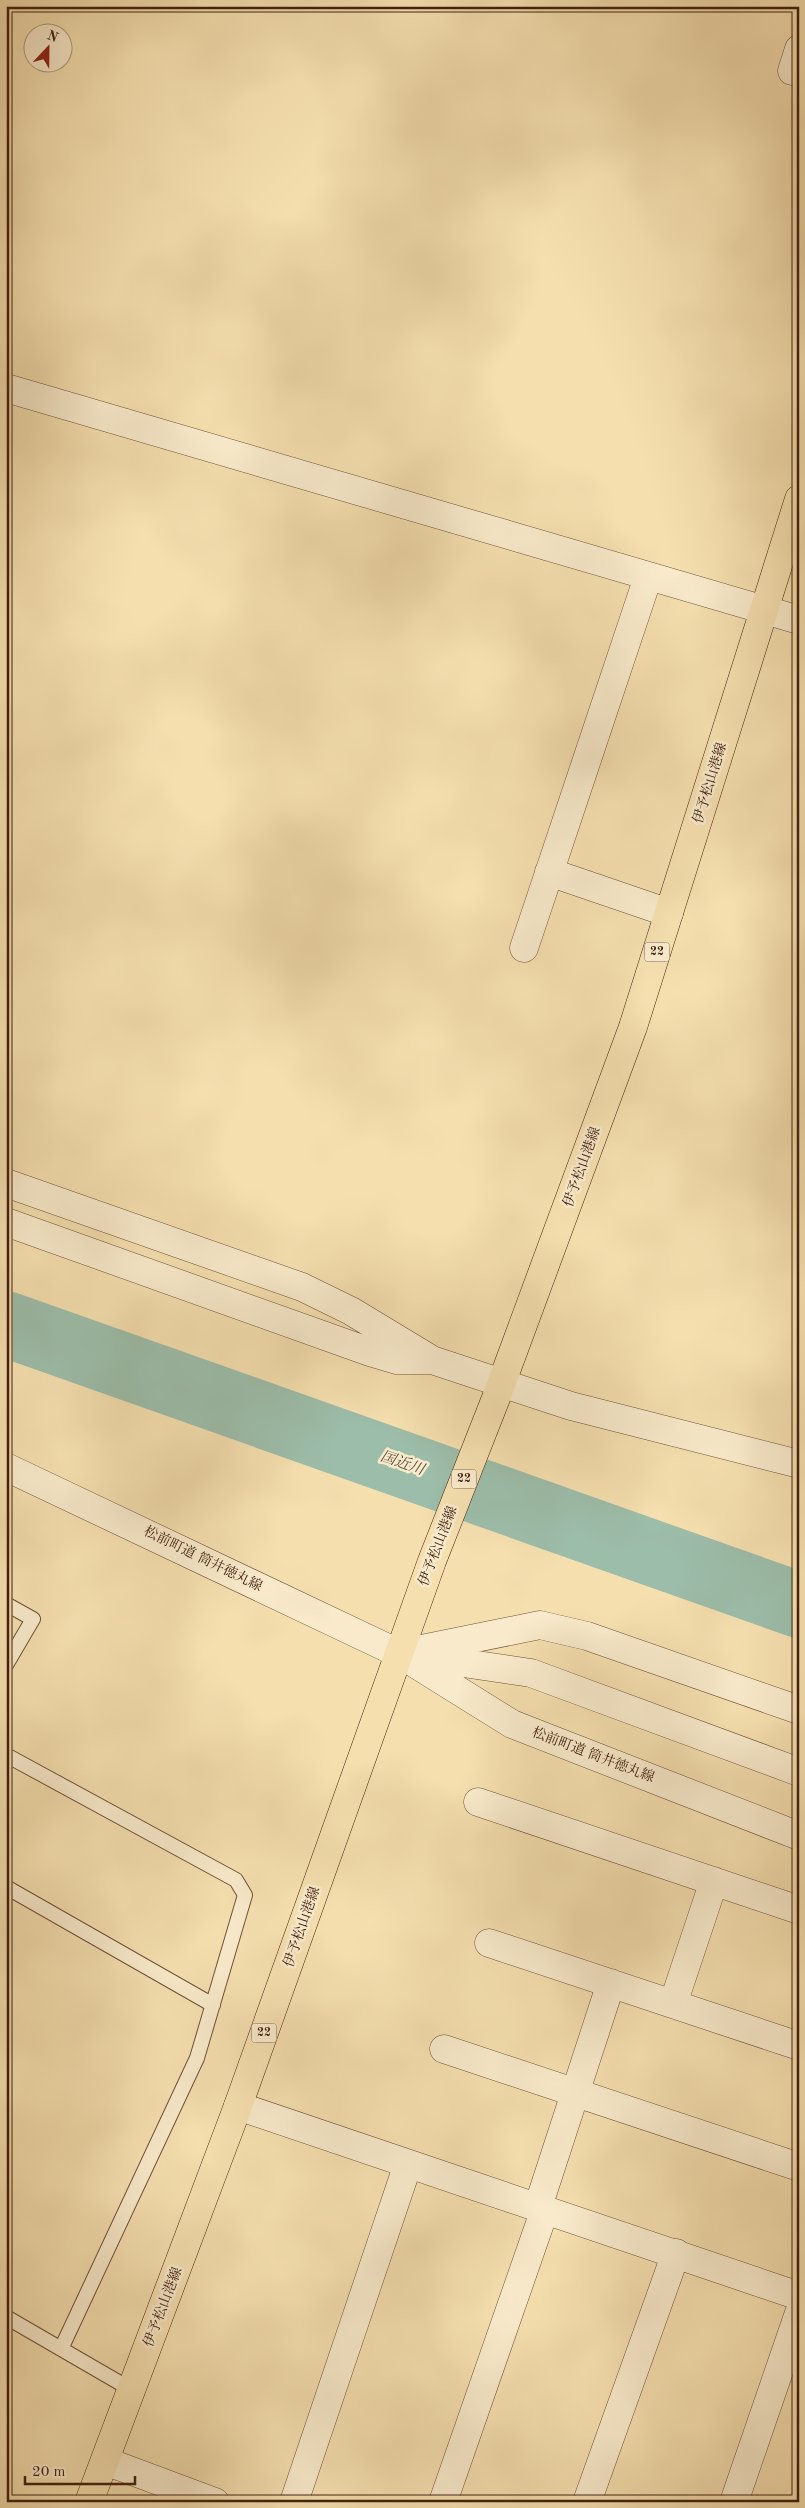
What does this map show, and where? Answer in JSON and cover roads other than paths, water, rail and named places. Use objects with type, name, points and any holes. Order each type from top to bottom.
[{"type":"main road","name":"伊予松山港線","points":[[89,2502],[238,2106],[398,1653],[499,1390],[630,1036],[799,499]]},
{"type":"street","points":[[6,388],[799,620]]},
{"type":"street","points":[[524,948],[648,576]]},
{"type":"street","points":[[549,872],[670,913]]},
{"type":"street","points":[[6,1183],[302,1287],[351,1310],[432,1360],[499,1390],[571,1406],[799,1464]]},
{"type":"street","points":[[6,1222],[370,1352],[397,1360],[432,1360]]},
{"type":"street","name":"松前町道 筒井徳丸線","points":[[6,1467],[398,1653],[512,1724],[799,1836]]},
{"type":"street","points":[[398,1653],[540,1625],[587,1636],[799,1710]]},
{"type":"street","name":"松前町道 筒井徳丸線","points":[[398,1653],[531,1673],[799,1772]]},
{"type":"street","points":[[478,1802],[799,1910]]},
{"type":"street","points":[[674,2004],[714,1881]]},
{"type":"street","points":[[489,1942],[799,2046]]},
{"type":"street","points":[[442,2502],[541,2208],[575,2093],[611,1983]]},
{"type":"street","points":[[444,2049],[799,2167]]},
{"type":"street","points":[[238,2106],[799,2296]]},
{"type":"street","points":[[294,2502],[408,2164]]},
{"type":"street","points":[[587,2502],[676,2253]]},
{"type":"street","points":[[734,2502],[799,2313]]},
{"type":"street","points":[[105,2460],[215,2502]]},
{"type":"lane","points":[[6,1604],[33,1619],[6,1665]]},
{"type":"lane","points":[[6,1755],[236,1880],[245,1896],[197,2058],[61,2349]]},
{"type":"lane","points":[[6,1887],[213,2005]]},
{"type":"lane","points":[[6,2317],[132,2390]]},
{"type":"waterway","name":"国近川","points":[[6,1324],[799,1605]]}]
